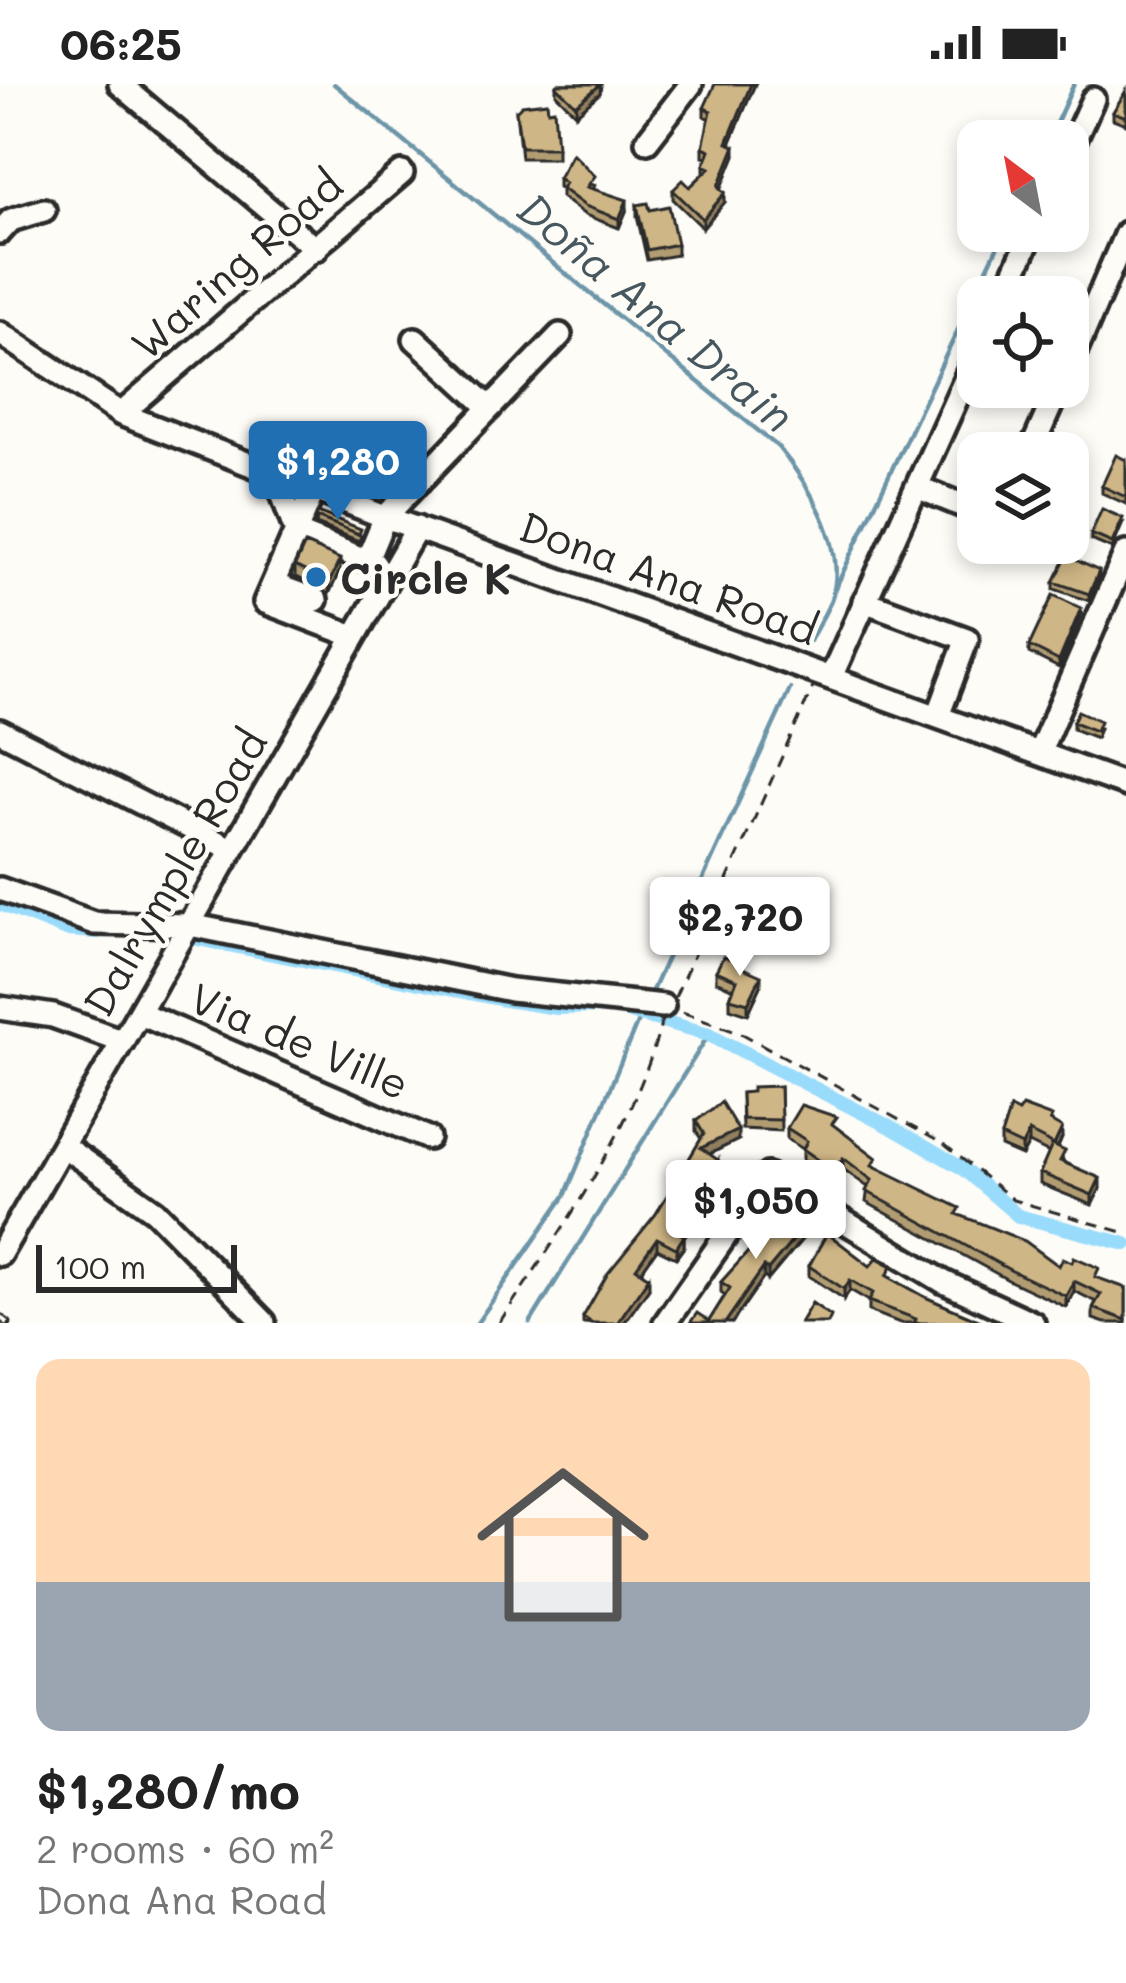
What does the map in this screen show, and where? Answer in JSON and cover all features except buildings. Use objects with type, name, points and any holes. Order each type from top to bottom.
[{"type":"street","points":[[120,84],[316,249]]},
{"type":"street","points":[[646,141],[692,84]]},
{"type":"street","points":[[1083,120],[1093,99]]},
{"type":"street","name":"Waring Road","points":[[121,414],[402,173]]},
{"type":"street","points":[[0,232],[10,220],[44,210]]},
{"type":"street","points":[[1089,320],[1126,233]]},
{"type":"street","points":[[367,560],[385,517],[560,335]]},
{"type":"street","points":[[415,339],[490,409]]},
{"type":"street","name":"Dona Ana Road","points":[[3,342],[121,414],[385,517],[1126,785]]},
{"type":"street","points":[[825,675],[957,398]]},
{"type":"street","points":[[275,474],[329,536],[392,572]]},
{"type":"street","points":[[916,487],[957,504]]},
{"type":"street","points":[[329,536],[339,499]]},
{"type":"street","points":[[339,499],[329,536],[273,584],[265,602],[354,636]]},
{"type":"street","name":"Dalrymple Road","points":[[0,1254],[417,528]]},
{"type":"street","points":[[1039,753],[1126,553]]},
{"type":"street","points":[[273,584],[316,601]]},
{"type":"street","points":[[864,601],[968,639],[938,716]]},
{"type":"street","points":[[0,731],[231,849]]},
{"type":"street","points":[[0,889],[94,923],[190,925],[512,990],[628,999],[664,1012]]},
{"type":"street","points":[[0,1008],[53,1016],[123,1041]]},
{"type":"street","name":"Via de Ville","points":[[142,1014],[428,1138]]},
{"type":"street","points":[[63,1147],[154,1210],[264,1322]]},
{"type":"street","points":[[665,1323],[768,1175],[944,1282],[1033,1323]]},
{"type":"path","points":[[499,1323],[568,1216],[643,1081],[658,1047],[664,1012],[825,675]]},
{"type":"path","points":[[664,1012],[739,1032],[945,1145],[1013,1200],[1126,1233]]},
{"type":"waterway","name":"Doña Ana Drain","points":[[334,84],[778,447],[822,516],[835,557],[832,597],[810,641]]},
{"type":"waterway","points":[[1058,120],[1074,84]]},
{"type":"waterway","points":[[835,589],[995,252]]},
{"type":"waterway","name":"Doña Ana Drain","points":[[650,995],[790,689]]},
{"type":"waterway","points":[[0,904],[66,930],[98,932]]},
{"type":"waterway","points":[[193,938],[499,999],[556,1008],[601,1007]]},
{"type":"waterway","points":[[622,1010],[709,1034],[892,1128],[962,1168],[1018,1216],[1126,1244]]},
{"type":"waterway","name":"Doña Ana Drain","points":[[477,1323],[565,1196],[642,1011]]},
{"type":"waterway","points":[[530,1323],[709,1034]]},
{"type":"railway","points":[[0,1317],[8,1323]]},
{"type":"place","name":"Circle K","points":[[316,577]]}]
